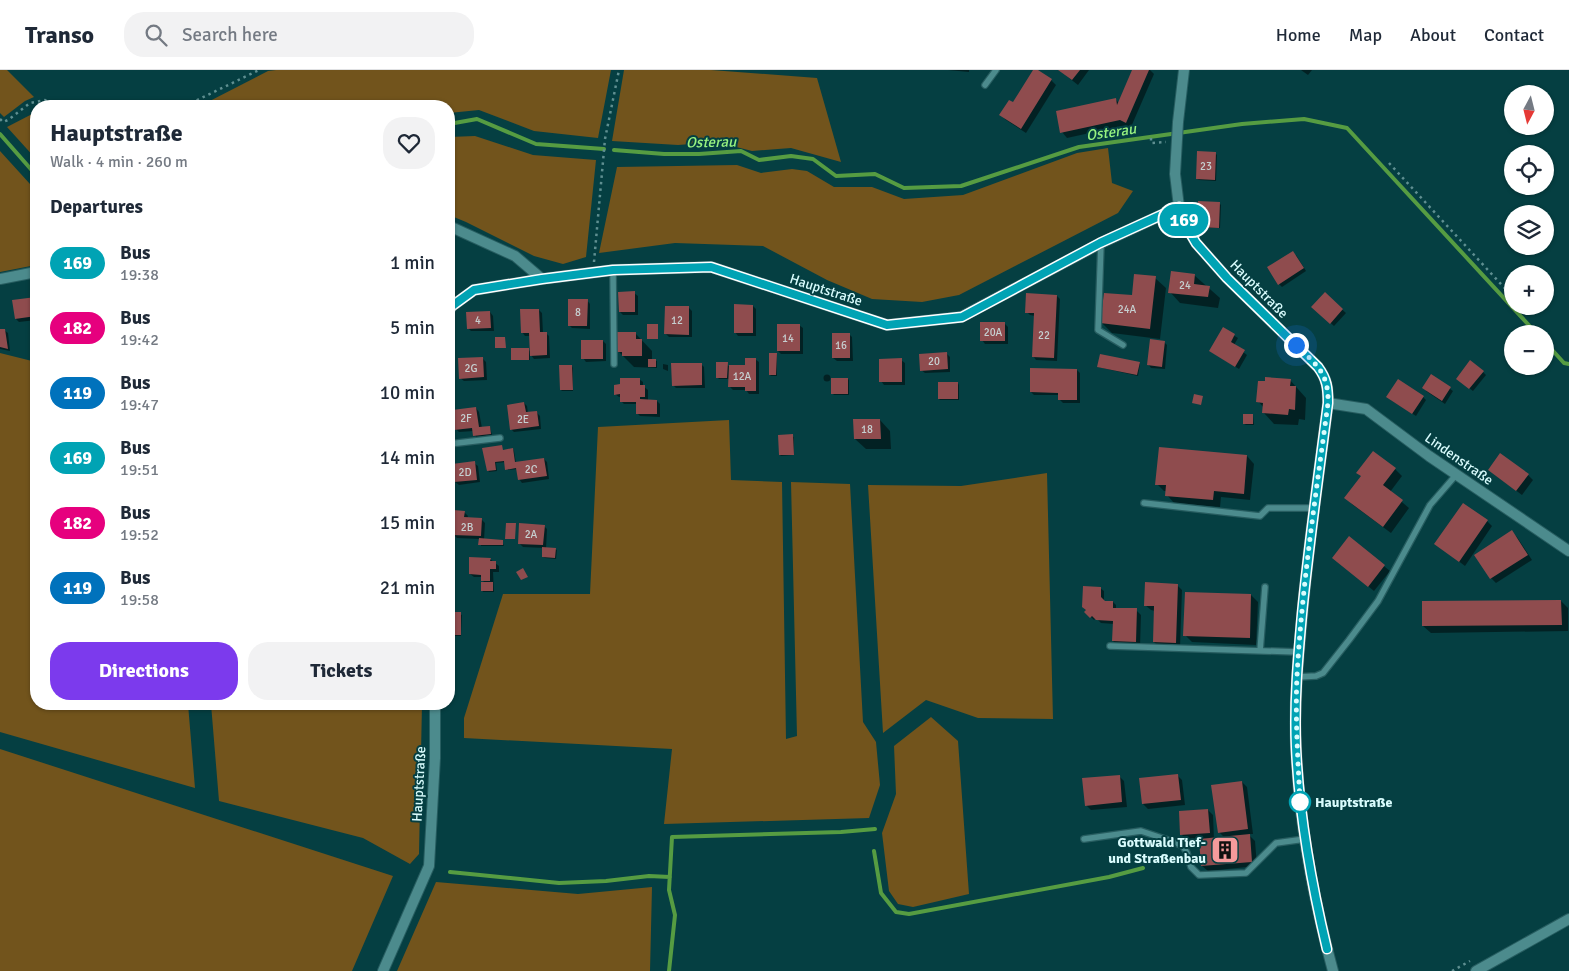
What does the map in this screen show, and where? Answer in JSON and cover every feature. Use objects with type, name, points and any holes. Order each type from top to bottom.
[{"type":"street","name":"Hauptstraße","points":[[1184,70],[1175,174],[1179,207],[1186,226],[1196,243],[1227,278],[1318,367],[1324,376],[1328,388],[1328,403],[1305,578],[1297,677],[1296,746],[1305,839],[1316,903],[1333,971]]},
{"type":"street","name":"Hauptstraße","points":[[455,304],[474,290],[542,279],[613,270],[711,267],[887,325],[962,317],[1100,243],[1179,207]]},
{"type":"street","points":[[455,229],[515,256],[542,279]]},
{"type":"street","points":[[0,279],[30,273]]},
{"type":"street","name":"Lindenstraße","points":[[1328,403],[1366,409],[1456,474],[1569,551]]},
{"type":"street","name":"Hauptstraße","points":[[383,971],[429,866],[435,758],[435,710]]},
{"type":"street","points":[[1476,971],[1569,919]]},
{"type":"lane","points":[[984,85],[996,70]]},
{"type":"lane","points":[[1100,243],[1098,330],[1123,345]]},
{"type":"lane","points":[[613,270],[614,364]]},
{"type":"lane","points":[[455,443],[500,438]]},
{"type":"lane","points":[[1297,677],[1316,676],[1323,673],[1349,640],[1378,601],[1430,505],[1456,474]]},
{"type":"lane","points":[[1144,503],[1260,516],[1268,508],[1314,508]]},
{"type":"lane","points":[[1260,651],[1264,587]]},
{"type":"lane","points":[[1110,646],[1299,652]]},
{"type":"lane","points":[[1084,839],[1141,831],[1183,846],[1191,867],[1199,875],[1246,873],[1276,844],[1305,839]]},
{"type":"path","points":[[197,100],[259,70]]},
{"type":"path","points":[[586,264],[594,262],[605,139],[619,70]]},
{"type":"path","points":[[0,120],[3,122],[8,120],[30,103]]},
{"type":"path","points":[[1151,138],[1151,143],[1177,141]]},
{"type":"path","points":[[1389,163],[1504,287]]},
{"type":"shaded area","points":[[0,70],[7,70],[34,97],[25,101],[4,117],[0,113]]},
{"type":"shaded area","points":[[611,70],[598,138],[534,131],[479,110],[455,112],[455,100],[212,100],[268,71]]},
{"type":"shaded area","points":[[624,70],[711,70],[817,78],[841,162],[791,148],[752,151],[717,142],[678,145],[612,141]]},
{"type":"shaded area","points":[[30,115],[30,152],[7,127]]},
{"type":"shaded area","points":[[475,136],[533,155],[596,160],[586,257],[563,264],[534,256],[455,217],[455,137]]},
{"type":"shaded area","points":[[1108,148],[1112,183],[1133,191],[1118,213],[959,295],[922,302],[872,299],[827,280],[763,246],[675,243],[599,253],[617,167],[737,165],[761,173],[792,169],[807,171],[834,187],[872,187],[904,199],[963,195],[1077,153]]},
{"type":"shaded area","points":[[0,151],[30,184],[30,266],[0,272]]},
{"type":"shaded area","points":[[0,353],[30,360],[30,710],[188,710],[195,788],[0,732]]},
{"type":"shaded area","points":[[729,420],[731,480],[782,482],[786,739],[797,736],[791,482],[850,484],[863,722],[876,742],[880,785],[869,818],[664,824],[672,749],[464,738],[464,718],[503,594],[590,594],[598,427]]},
{"type":"shaded area","points":[[1047,473],[1053,719],[978,718],[926,700],[883,733],[868,485],[961,486]]},
{"type":"shaded area","points":[[211,710],[422,710],[419,854],[410,864],[363,838],[219,801]]},
{"type":"shaded area","points":[[931,717],[958,741],[969,894],[913,907],[898,904],[889,891],[882,833],[896,794],[894,746]]},
{"type":"shaded area","points":[[0,749],[393,876],[352,971],[0,971]]},
{"type":"shaded area","points":[[436,882],[578,894],[652,887],[650,971],[397,971]]},
{"type":"building","points":[[1033,70],[1038,70],[1052,79],[1021,129],[999,115],[1009,100],[1013,102]]},
{"type":"building","points":[[1058,70],[1080,70],[1072,80]]},
{"type":"building","points":[[1132,70],[1149,70],[1126,123],[1120,120],[1060,133],[1056,111],[1116,98],[1117,105]]},
{"type":"building","points":[[1197,151],[1216,152],[1215,180],[1196,179]]},
{"type":"building","points":[[1198,201],[1220,202],[1219,228],[1197,227]]},
{"type":"building","points":[[1293,251],[1304,268],[1278,285],[1267,267]]},
{"type":"building","points":[[1171,271],[1195,274],[1194,284],[1210,286],[1208,297],[1168,293]]},
{"type":"building","points":[[1134,274],[1156,276],[1150,329],[1100,323],[1104,293],[1132,295]]},
{"type":"building","points":[[635,291],[635,312],[619,312],[618,292]]},
{"type":"building","points":[[1325,292],[1343,309],[1330,324],[1311,307]]},
{"type":"building","points":[[1026,293],[1057,295],[1054,358],[1032,357],[1034,313],[1025,313]]},
{"type":"building","points":[[30,298],[30,317],[15,319],[12,300]]},
{"type":"building","points":[[568,299],[588,299],[587,326],[568,326]]},
{"type":"building","points":[[734,304],[753,305],[753,333],[734,333]]},
{"type":"building","points":[[665,306],[689,306],[689,335],[664,334]]},
{"type":"building","points":[[520,309],[539,309],[540,332],[547,332],[547,355],[530,356],[529,333],[521,333]]},
{"type":"building","points":[[490,311],[491,328],[467,329],[466,312]]},
{"type":"building","points":[[980,322],[1005,322],[1005,341],[980,341]]},
{"type":"building","points":[[647,324],[658,324],[658,339],[647,339]]},
{"type":"building","points":[[777,324],[800,324],[800,351],[777,351]]},
{"type":"building","points":[[1223,327],[1235,334],[1231,342],[1245,350],[1235,367],[1209,351]]},
{"type":"building","points":[[0,329],[5,329],[8,349],[0,347]]},
{"type":"building","points":[[617,332],[636,332],[636,339],[642,339],[642,356],[622,356],[622,352],[617,352]]},
{"type":"building","points":[[832,333],[850,333],[850,358],[832,358]]},
{"type":"building","points":[[495,337],[505,337],[506,348],[495,348]]},
{"type":"building","points":[[1150,339],[1165,341],[1162,367],[1147,365]]},
{"type":"building","points":[[581,340],[603,340],[603,359],[581,359]]},
{"type":"building","points":[[511,348],[529,348],[529,360],[511,360]]},
{"type":"building","points":[[947,352],[948,369],[920,371],[919,354]]},
{"type":"building","points":[[769,353],[777,353],[776,375],[769,375]]},
{"type":"building","points":[[1100,354],[1140,362],[1137,375],[1097,367]]},
{"type":"building","points":[[483,357],[484,377],[459,379],[458,358]]},
{"type":"building","points":[[745,358],[756,358],[756,391],[745,391],[745,387],[728,387],[729,365],[745,365]]},
{"type":"building","points":[[902,358],[902,382],[879,382],[879,359]]},
{"type":"building","points":[[648,359],[656,359],[656,367],[648,367]]},
{"type":"building","points":[[1470,360],[1484,371],[1469,389],[1456,379]]},
{"type":"building","points":[[716,362],[728,362],[727,378],[716,378]]},
{"type":"building","points":[[671,363],[702,363],[702,385],[672,386]]},
{"type":"building","points":[[559,365],[572,365],[573,390],[560,390]]},
{"type":"building","points":[[1030,368],[1077,369],[1077,400],[1058,400],[1058,393],[1030,392]]},
{"type":"building","points":[[1431,374],[1451,387],[1442,401],[1422,388]]},
{"type":"building","points":[[1265,377],[1291,379],[1290,386],[1296,386],[1295,410],[1289,409],[1288,415],[1262,413],[1263,403],[1256,402],[1258,381],[1265,381]]},
{"type":"building","points":[[620,378],[640,378],[640,385],[645,385],[645,397],[640,397],[640,399],[657,400],[657,414],[636,414],[636,402],[620,402],[620,394],[614,395],[614,385],[620,384]]},
{"type":"building","points":[[831,378],[848,378],[848,394],[831,394]]},
{"type":"building","points":[[1398,379],[1424,396],[1412,414],[1386,397]]},
{"type":"building","points":[[938,382],[958,382],[958,399],[938,399]]},
{"type":"building","points":[[1194,394],[1203,396],[1201,405],[1192,403]]},
{"type":"building","points":[[524,402],[526,412],[537,411],[539,426],[510,430],[507,405]]},
{"type":"building","points":[[476,407],[479,427],[490,426],[491,434],[473,436],[472,428],[455,430],[455,410]]},
{"type":"building","points":[[1243,414],[1253,414],[1253,424],[1243,424]]},
{"type":"building","points":[[853,419],[880,419],[881,439],[854,439]]},
{"type":"building","points":[[793,434],[794,455],[779,455],[778,435]]},
{"type":"building","points":[[502,445],[503,450],[513,448],[515,462],[544,458],[547,476],[518,480],[516,468],[505,470],[504,461],[495,462],[496,470],[487,471],[482,448]]},
{"type":"building","points":[[1159,447],[1247,455],[1244,494],[1214,491],[1213,500],[1165,496],[1166,485],[1155,485]]},
{"type":"building","points":[[1373,451],[1396,468],[1383,485],[1403,500],[1383,527],[1344,498],[1361,476],[1356,473]]},
{"type":"building","points":[[1500,453],[1529,474],[1516,491],[1488,470]]},
{"type":"building","points":[[475,461],[477,480],[455,482],[455,464]]},
{"type":"building","points":[[1463,503],[1488,520],[1459,562],[1434,544]]},
{"type":"building","points":[[455,510],[465,511],[464,517],[482,518],[481,536],[455,535]]},
{"type":"building","points":[[506,523],[516,523],[515,539],[505,539]]},
{"type":"building","points":[[519,523],[545,525],[543,545],[518,544]]},
{"type":"building","points":[[1512,530],[1528,555],[1490,579],[1474,555]]},
{"type":"building","points":[[1349,536],[1385,565],[1368,587],[1332,558]]},
{"type":"building","points":[[479,538],[503,540],[503,545],[478,545]]},
{"type":"building","points":[[542,547],[556,548],[555,558],[542,557]]},
{"type":"building","points":[[469,557],[491,558],[490,561],[496,561],[496,569],[490,569],[490,581],[481,581],[481,575],[469,574]]},
{"type":"building","points":[[523,568],[528,577],[521,580],[516,572]]},
{"type":"building","points":[[481,582],[493,582],[493,591],[481,591]]},
{"type":"building","points":[[1145,582],[1178,584],[1176,643],[1153,642],[1154,606],[1144,606]]},
{"type":"building","points":[[1083,586],[1101,587],[1101,597],[1105,601],[1113,601],[1113,608],[1137,608],[1136,642],[1112,641],[1113,621],[1096,620],[1092,616],[1090,618],[1084,612],[1086,610],[1082,607]]},
{"type":"building","points":[[1185,592],[1251,594],[1250,638],[1183,636]]},
{"type":"building","points":[[1561,600],[1562,625],[1422,626],[1422,601]]},
{"type":"building","points":[[455,612],[461,612],[461,635],[455,635]]},
{"type":"building","points":[[1178,774],[1181,800],[1142,804],[1139,778]]},
{"type":"building","points":[[1120,775],[1122,802],[1085,806],[1082,778]]},
{"type":"building","points":[[1242,781],[1248,829],[1218,833],[1211,785]]},
{"type":"building","points":[[1208,809],[1210,833],[1180,835],[1179,811]]},
{"type":"building","name":"Gottwald Tief- und Straßenbau","points":[[1250,834],[1252,862],[1201,866],[1199,839]]},
{"type":"waterway","name":"Osterau","points":[[455,123],[477,119],[536,144],[604,149]]},
{"type":"waterway","name":"Osterau","points":[[614,150],[664,154],[741,151],[759,160],[791,156],[813,159],[836,176],[875,174],[904,188],[961,186],[1079,147],[1242,124],[1304,119],[1347,128],[1529,325]]},
{"type":"waterway","name":"Osterau","points":[[0,134],[30,168]]},
{"type":"waterway","name":"Osterau","points":[[1554,352],[1564,363],[1569,364]]},
{"type":"waterway","points":[[669,971],[675,915],[669,890],[672,837],[841,832],[875,829]]},
{"type":"waterway","points":[[874,851],[881,893],[896,912],[909,914],[1109,877],[1143,868]]},
{"type":"waterway","points":[[450,872],[559,883],[606,881],[649,876],[670,877]]},
{"type":"bus line","name":"169","points":[[455,304],[474,290],[542,279],[613,270],[711,267],[887,325],[962,317],[1100,243],[1179,207],[1186,226],[1196,243],[1227,278],[1310,358],[1324,376],[1328,388],[1328,403],[1305,578],[1297,677],[1296,746],[1305,839],[1316,903],[1327,949]]},
{"type":"place","name":"Hauptstraße","points":[[1300,802]]},
{"type":"place","name":"Gottwald Tief- und Straßenbau","points":[[1225,850]]},
{"type":"route","points":[[1296,345],[1318,367],[1324,376],[1328,388],[1328,403],[1305,578],[1297,677],[1296,746],[1300,802]]}]
